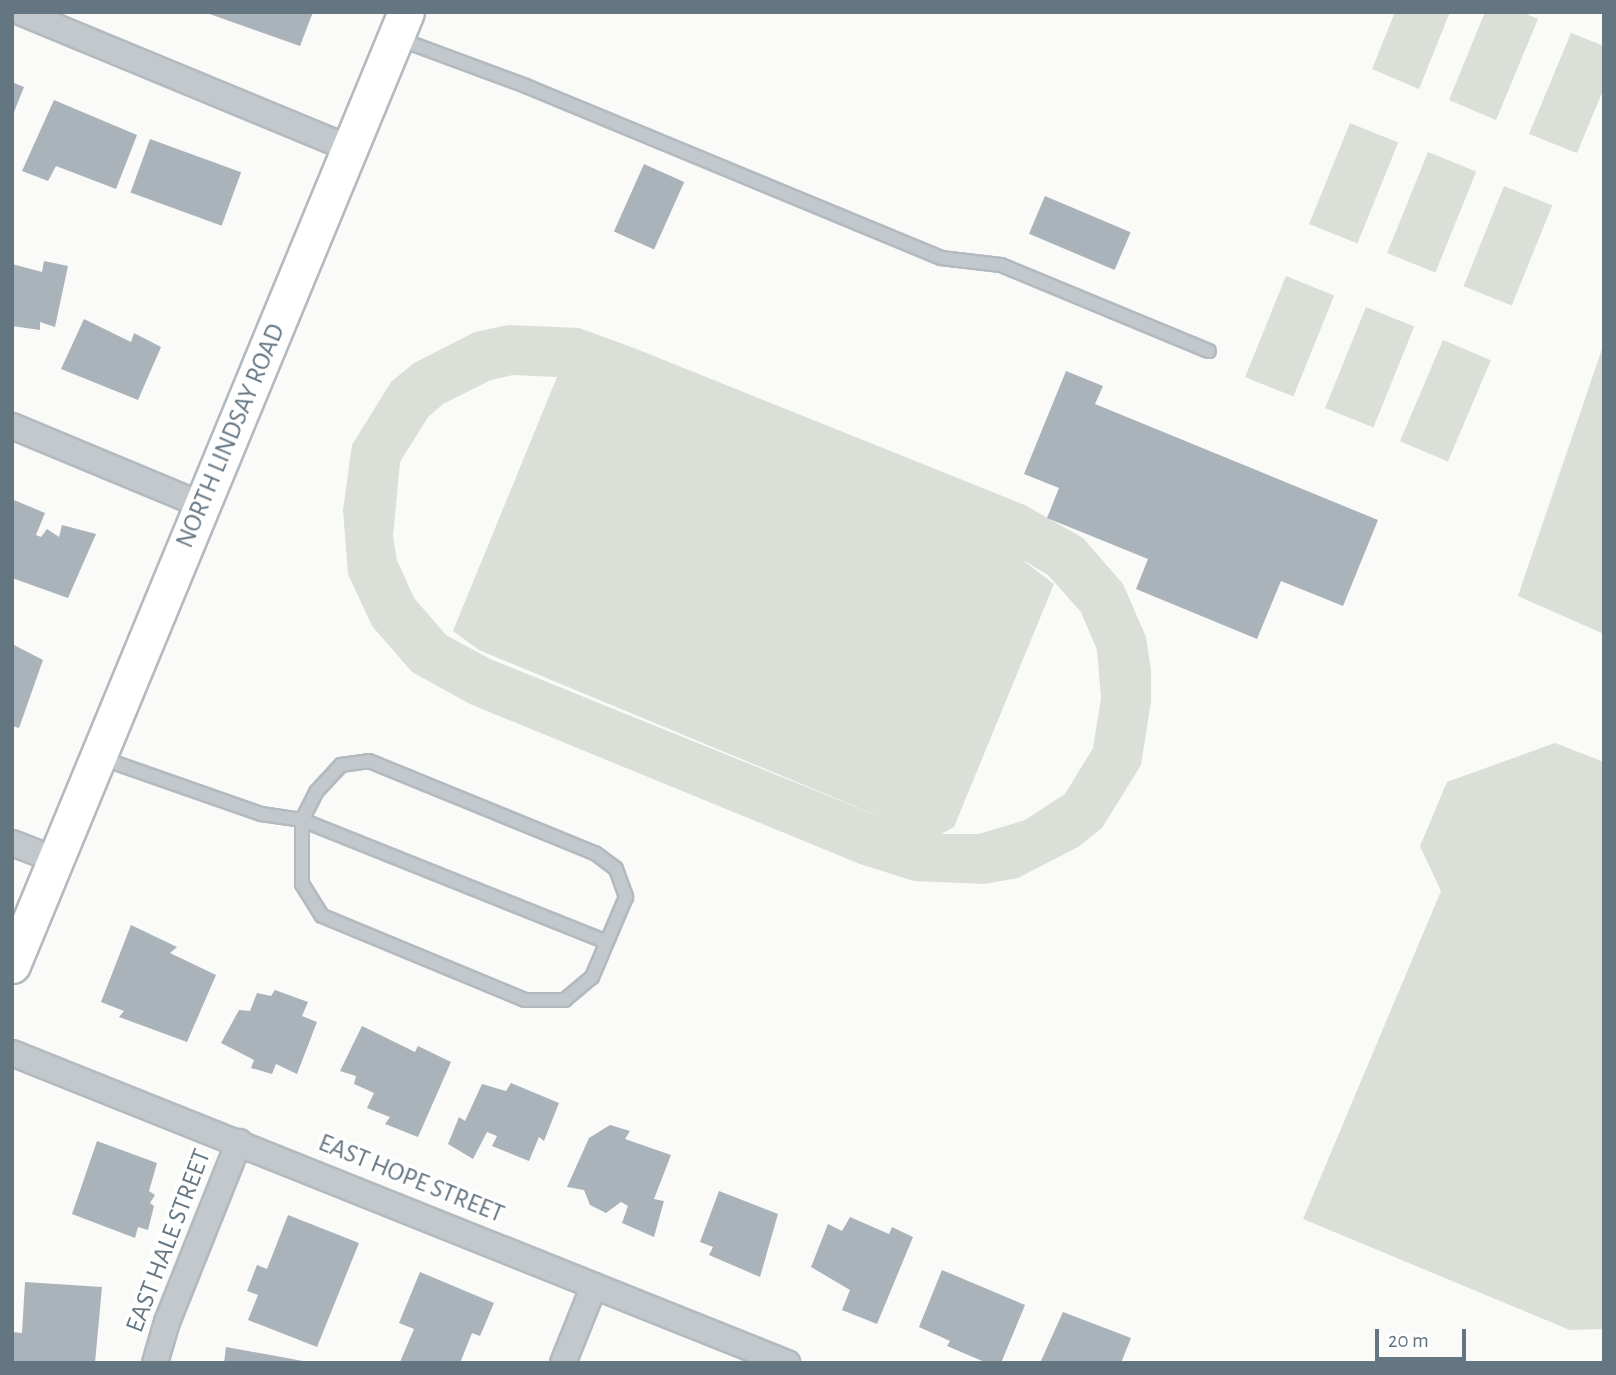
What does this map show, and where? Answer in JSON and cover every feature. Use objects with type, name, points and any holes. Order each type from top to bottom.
[{"type":"main road","name":"NORTH LINDSAY ROAD","points":[[12,965],[401,25]]},
{"type":"street","points":[[20,12],[350,149]]},
{"type":"street","points":[[12,426],[202,505]]},
{"type":"street","points":[[12,843],[55,860]]},
{"type":"street","name":"EAST HOPE STREET","points":[[12,1053],[787,1363]]},
{"type":"street","name":"EAST HALE STREET","points":[[155,1363],[167,1322],[239,1142]]},
{"type":"street","points":[[563,1363],[594,1286]]},
{"type":"lane","points":[[401,25],[526,86],[941,258],[1001,265],[1209,351]]},
{"type":"lane","points":[[98,757],[261,814],[302,820],[607,943]]},
{"type":"lane","points":[[369,761],[594,853],[616,869],[626,897],[592,977],[565,1000],[525,1000],[322,916],[302,884],[302,820],[316,792],[341,765],[369,761]]},
{"type":"shaded area","points":[[1395,12],[1450,12],[1419,89],[1372,69]]},
{"type":"shaded area","points":[[1485,12],[1522,12],[1538,19],[1496,120],[1449,100]]},
{"type":"shaded area","points":[[1571,33],[1604,46],[1604,88],[1577,153],[1529,134]]},
{"type":"shaded area","points":[[1350,123],[1398,142],[1357,244],[1309,224]]},
{"type":"shaded area","points":[[1428,152],[1476,171],[1435,273],[1387,253]]},
{"type":"shaded area","points":[[1504,186],[1552,205],[1512,306],[1464,286]]},
{"type":"shaded area","points":[[1286,276],[1334,295],[1293,397],[1245,377]]},
{"type":"shaded area","points":[[1366,307],[1414,326],[1373,428],[1325,408]]},
{"type":"shaded area","points":[[508,325],[579,328],[1025,505],[1083,538],[1123,584],[1146,637],[1151,670],[1151,701],[1141,765],[1102,828],[1078,847],[1018,878],[984,884],[914,881],[860,864],[470,704],[412,672],[372,626],[348,574],[343,510],[352,445],[391,382],[414,363],[475,332]],"holes":[[[513,375],[557,377],[453,631],[479,650],[893,822],[490,659],[446,635],[414,598],[397,560],[393,536],[400,462],[428,417],[443,404],[491,380]],[[1021,559],[1048,575],[1081,612],[1097,650],[1101,698],[1093,748],[1065,794],[1025,820],[979,834],[941,834],[954,827],[1054,584]]]},
{"type":"shaded area","points":[[1443,340],[1491,360],[1448,462],[1400,441]]},
{"type":"shaded area","points":[[1604,343],[1604,634],[1518,596]]},
{"type":"shaded area","points":[[1555,743],[1604,762],[1604,1329],[1570,1330],[1303,1219],[1441,891],[1420,846],[1447,782]]},
{"type":"building","points":[[204,12],[313,12],[300,46]]},
{"type":"building","points":[[12,82],[24,87],[12,117]]},
{"type":"building","points":[[54,100],[137,135],[116,189],[56,166],[48,181],[22,171]]},
{"type":"building","points":[[150,139],[241,172],[222,226],[131,193]]},
{"type":"building","points":[[644,164],[684,182],[654,249],[614,232]]},
{"type":"building","points":[[1045,196],[1131,232],[1115,270],[1029,234]]},
{"type":"building","points":[[44,261],[68,266],[55,327],[40,322],[40,330],[12,326],[12,264],[42,272]]},
{"type":"building","points":[[84,319],[131,342],[134,333],[161,347],[138,400],[61,369]]},
{"type":"building","points":[[1066,371],[1103,386],[1095,404],[1378,520],[1343,606],[1281,581],[1257,639],[1136,589],[1148,559],[1047,518],[1059,488],[1024,474]]},
{"type":"building","points":[[14,500],[45,513],[36,535],[41,537],[47,529],[59,537],[62,525],[96,534],[68,598],[12,578]]},
{"type":"building","points":[[12,644],[43,660],[19,728],[12,726]]},
{"type":"building","points":[[131,925],[177,947],[170,953],[216,975],[187,1042],[119,1017],[124,1011],[101,1002]]},
{"type":"building","points":[[275,990],[308,1002],[302,1016],[317,1022],[297,1074],[276,1064],[272,1074],[251,1068],[254,1060],[221,1043],[239,1010],[250,1011],[257,993],[271,996]]},
{"type":"building","points":[[362,1026],[415,1052],[418,1046],[451,1062],[418,1137],[385,1124],[390,1117],[367,1108],[374,1093],[354,1084],[356,1076],[340,1071]]},
{"type":"building","points":[[511,1083],[559,1103],[544,1141],[539,1137],[529,1161],[492,1146],[497,1136],[487,1132],[473,1159],[448,1144],[459,1117],[465,1121],[482,1084],[506,1091]]},
{"type":"building","points":[[610,1125],[630,1131],[625,1139],[671,1155],[654,1199],[664,1201],[654,1237],[622,1223],[628,1206],[621,1202],[606,1213],[590,1205],[584,1190],[567,1187],[589,1138]]},
{"type":"building","points":[[97,1141],[157,1163],[149,1191],[155,1195],[150,1203],[154,1206],[148,1230],[138,1227],[135,1238],[72,1214]]},
{"type":"building","points":[[719,1191],[778,1214],[760,1277],[709,1255],[713,1247],[700,1242]]},
{"type":"building","points":[[288,1215],[359,1243],[317,1347],[248,1320],[258,1295],[247,1291],[257,1265],[267,1269]]},
{"type":"building","points":[[850,1217],[889,1234],[892,1227],[913,1237],[877,1324],[842,1310],[850,1290],[811,1267],[828,1224],[842,1231]]},
{"type":"building","points":[[942,1270],[1025,1305],[1001,1363],[987,1363],[947,1346],[950,1341],[919,1327]]},
{"type":"building","points":[[420,1272],[494,1303],[480,1336],[472,1333],[460,1363],[400,1362],[414,1329],[399,1323]]},
{"type":"building","points":[[25,1282],[102,1287],[95,1363],[12,1362],[12,1332],[22,1333]]},
{"type":"building","points":[[1063,1312],[1131,1338],[1121,1363],[1040,1363]]},
{"type":"building","points":[[226,1347],[303,1361],[303,1363],[224,1363]]}]
